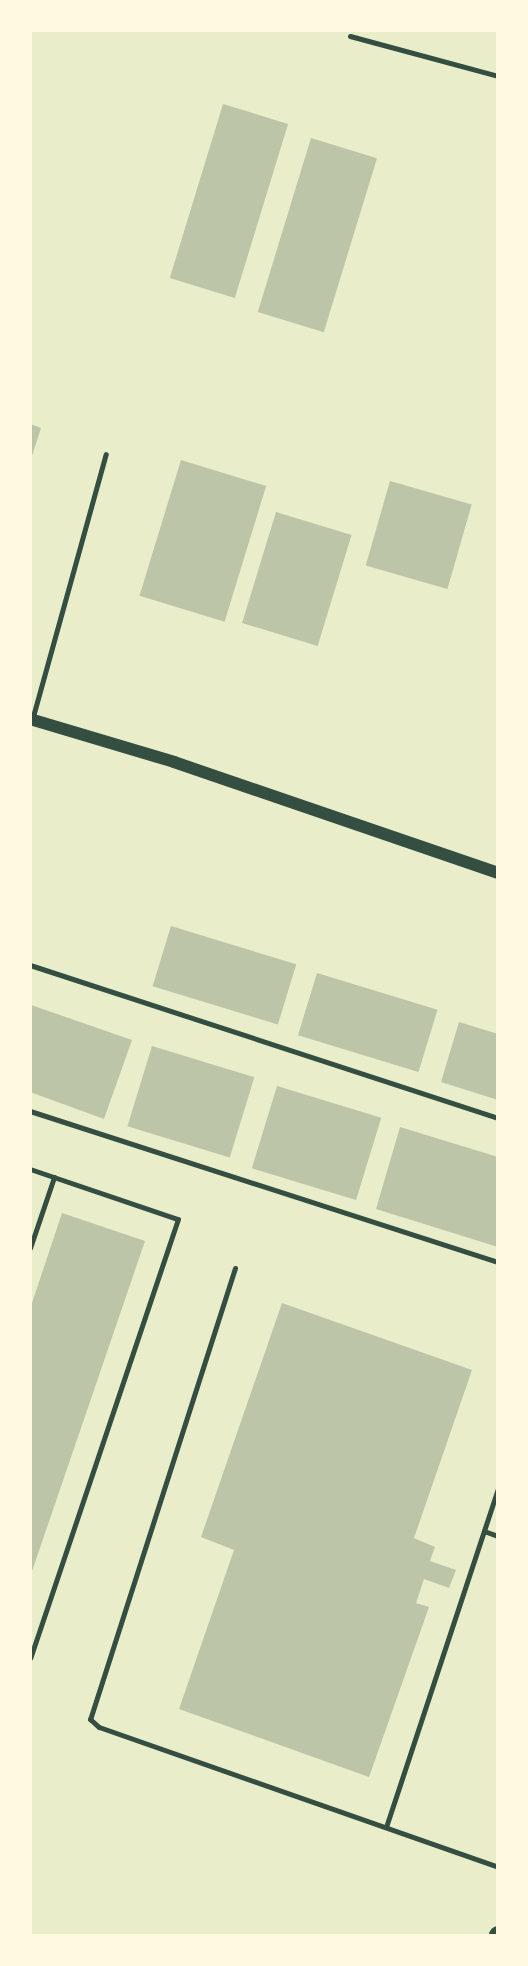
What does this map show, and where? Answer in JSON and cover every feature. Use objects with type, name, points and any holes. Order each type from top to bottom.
[{"type":"street","points":[[31,720],[174,762],[498,873]]},
{"type":"lane","points":[[350,36],[498,76]]},
{"type":"lane","points":[[31,720],[106,454]]},
{"type":"lane","points":[[30,965],[498,1118]]},
{"type":"lane","points":[[30,1111],[498,1262]]},
{"type":"lane","points":[[30,1169],[178,1219],[30,1658]]},
{"type":"lane","points":[[30,1248],[54,1177]]},
{"type":"lane","points":[[235,1268],[90,1719],[99,1727],[498,1867]]},
{"type":"lane","points":[[386,1826],[498,1489]]},
{"type":"lane","points":[[484,1531],[498,1536]]},
{"type":"building","points":[[223,104],[288,124],[235,298],[170,278]]},
{"type":"building","points":[[311,138],[377,158],[324,332],[258,312]]},
{"type":"building","points":[[30,424],[41,428],[30,462]]},
{"type":"building","points":[[181,460],[266,486],[225,622],[139,596]]},
{"type":"building","points":[[390,481],[472,504],[447,589],[366,566]]},
{"type":"building","points":[[276,512],[352,535],[318,646],[242,623]]},
{"type":"building","points":[[171,926],[296,964],[278,1025],[153,986]]},
{"type":"building","points":[[317,973],[437,1010],[418,1072],[298,1035]]},
{"type":"building","points":[[31,1005],[132,1040],[104,1119],[30,1092]]},
{"type":"building","points":[[459,1022],[498,1034],[498,1100],[441,1082]]},
{"type":"building","points":[[152,1046],[254,1077],[230,1158],[127,1126]]},
{"type":"building","points":[[277,1086],[381,1118],[356,1200],[252,1168]]},
{"type":"building","points":[[400,1127],[498,1157],[498,1247],[376,1209]]},
{"type":"building","points":[[62,1213],[145,1241],[30,1577],[30,1309]]},
{"type":"building","points":[[282,1303],[472,1370],[414,1538],[435,1547],[430,1561],[456,1570],[449,1588],[424,1579],[416,1603],[429,1607],[369,1777],[179,1709],[234,1550],[201,1537]]}]
